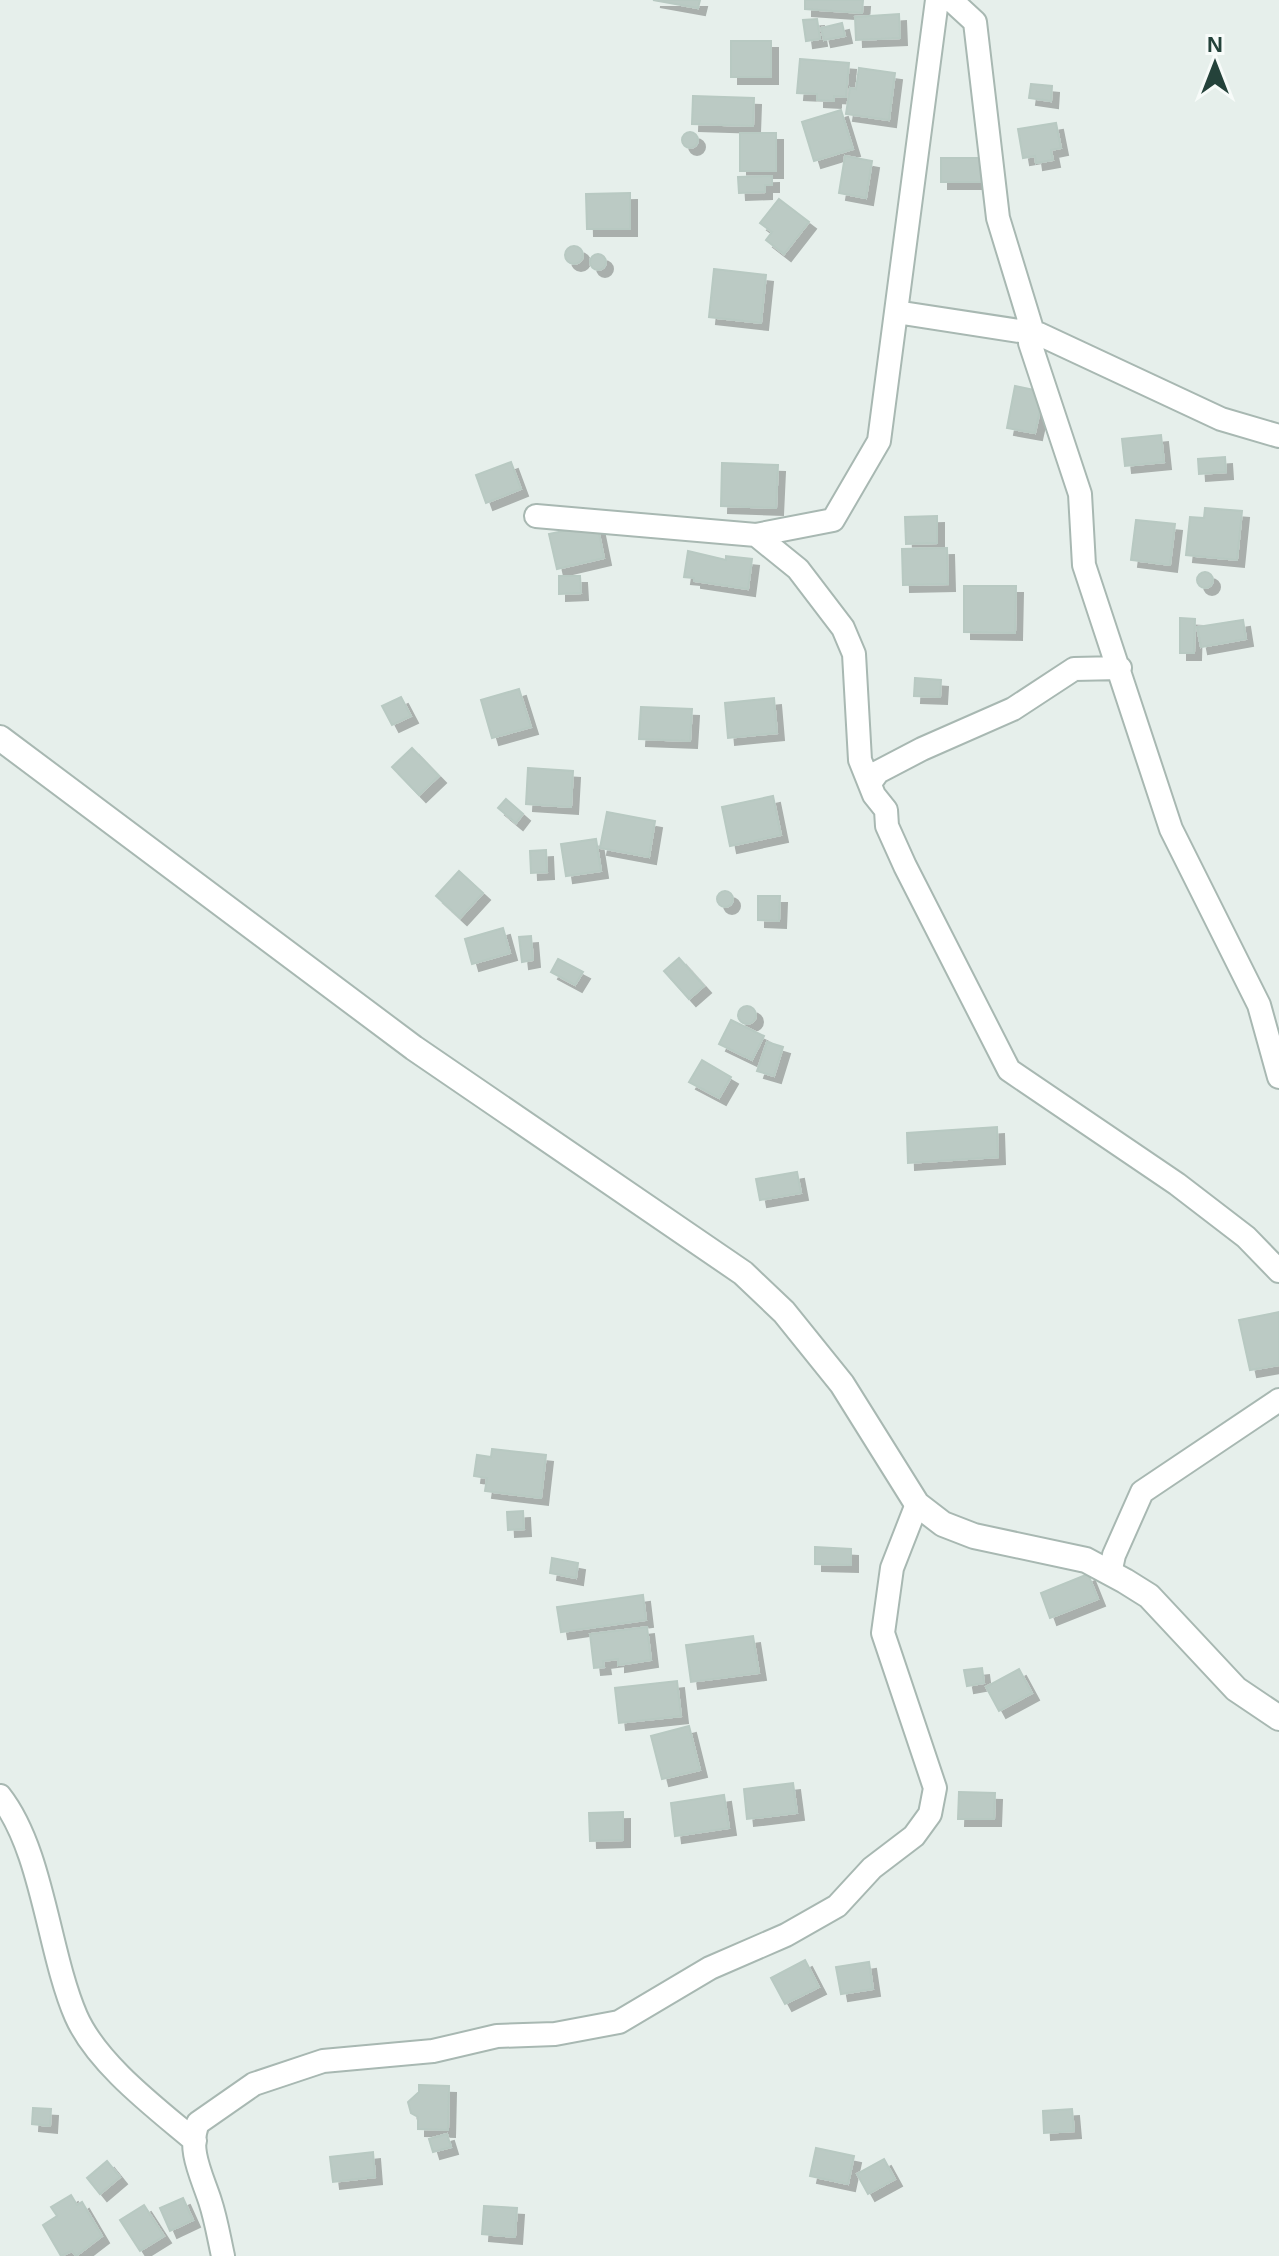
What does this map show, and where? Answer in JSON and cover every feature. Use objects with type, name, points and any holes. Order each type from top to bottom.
[{"type":"street","points":[[536,516],[756,535],[833,520],[879,441],[937,0]]},
{"type":"street","points":[[951,0],[975,22],[998,218],[1031,326],[1028,332],[1080,494],[1084,565],[1171,829],[1259,1005],[1279,1077]]},
{"type":"street","points":[[896,312],[1028,332],[1221,419],[1279,436]]},
{"type":"street","points":[[756,535],[798,569],[843,628],[854,654],[860,760],[886,810],[887,826],[905,866],[1009,1070],[1177,1184],[1246,1237],[1279,1271]]},
{"type":"street","points":[[870,783],[878,772],[1013,709],[1074,669],[1120,668]]},
{"type":"street","points":[[0,738],[414,1048],[743,1273],[784,1312],[842,1384],[917,1504],[943,1524],[974,1536],[1086,1560],[1110,1573],[1149,1596],[1236,1689],[1279,1718]]},
{"type":"street","points":[[1110,1573],[1114,1555],[1142,1492],[1279,1400]]},
{"type":"street","points":[[223,2256],[210,2201],[200,2177],[195,2141],[198,2123],[254,2084],[323,2061],[433,2051],[497,2036],[555,2034],[619,2022],[710,1968],[786,1935],[837,1906],[872,1868],[914,1836],[930,1814],[935,1788],[883,1633],[892,1568],[917,1504]]},
{"type":"street","points":[[0,1796],[12,1811],[27,1853],[76,2017],[96,2049],[195,2141]]},
{"type":"building","points":[[653,0],[700,0],[698,8]]},
{"type":"building","points":[[805,0],[863,0],[862,13],[805,9]]},
{"type":"building","points":[[899,14],[900,38],[856,40],[855,17]]},
{"type":"building","points":[[817,19],[820,39],[806,41],[803,20]]},
{"type":"building","points":[[842,23],[845,36],[824,40],[821,28]]},
{"type":"building","points":[[731,41],[771,41],[771,77],[731,77]]},
{"type":"building","points":[[800,59],[849,63],[846,97],[834,96],[834,101],[817,100],[817,94],[797,93]]},
{"type":"building","points":[[859,68],[895,73],[889,120],[846,114],[850,88],[856,89]]},
{"type":"building","points":[[1031,84],[1052,86],[1051,101],[1029,98]]},
{"type":"building","points":[[693,96],[754,98],[753,126],[692,124]]},
{"type":"building","points":[[841,110],[853,149],[814,161],[802,122]]},
{"type":"building","points":[[1056,123],[1061,148],[1051,150],[1053,160],[1036,163],[1035,156],[1023,158],[1018,129]]},
{"type":"building","points":[[690,132],[696,134],[696,146],[690,148],[684,146],[682,140],[684,134]]},
{"type":"building","points":[[740,133],[776,133],[776,171],[740,171]]},
{"type":"building","points":[[845,156],[872,161],[866,198],[839,193]]},
{"type":"building","points":[[941,158],[983,158],[983,182],[941,182]]},
{"type":"building","points":[[772,176],[772,185],[765,185],[765,192],[739,193],[738,177]]},
{"type":"building","points":[[630,193],[630,229],[587,229],[586,194]]},
{"type":"building","points":[[779,199],[809,222],[784,254],[766,240],[772,232],[760,223]]},
{"type":"building","points":[[574,246],[583,255],[574,264],[565,255]]},
{"type":"building","points":[[595,254],[601,254],[606,262],[604,268],[595,270],[590,265],[590,259]]},
{"type":"building","points":[[714,269],[766,275],[761,323],[709,317]]},
{"type":"building","points":[[1015,386],[1044,392],[1035,433],[1007,428]]},
{"type":"building","points":[[1161,435],[1164,462],[1125,466],[1122,439]]},
{"type":"building","points":[[1225,457],[1226,472],[1199,474],[1198,459]]},
{"type":"building","points":[[511,462],[521,489],[486,503],[476,475]]},
{"type":"building","points":[[722,463],[778,465],[776,508],[721,506]]},
{"type":"building","points":[[1205,508],[1242,511],[1237,560],[1186,555],[1190,517],[1204,518]]},
{"type":"building","points":[[937,516],[937,543],[906,544],[905,517]]},
{"type":"building","points":[[1136,520],[1175,524],[1170,565],[1131,560]]},
{"type":"building","points":[[597,524],[604,558],[557,569],[549,534]]},
{"type":"building","points":[[947,548],[948,584],[903,585],[902,549]]},
{"type":"building","points":[[688,551],[726,560],[726,556],[752,559],[748,589],[684,577]]},
{"type":"building","points":[[1205,572],[1213,580],[1205,588],[1197,580]]},
{"type":"building","points":[[559,576],[580,576],[581,593],[559,594]]},
{"type":"building","points":[[964,586],[1016,586],[1015,633],[964,632]]},
{"type":"building","points":[[1180,618],[1195,619],[1194,653],[1180,653]]},
{"type":"building","points":[[1243,620],[1246,639],[1201,647],[1197,627]]},
{"type":"building","points":[[915,678],[941,680],[940,697],[914,696]]},
{"type":"building","points":[[519,689],[531,727],[492,738],[481,700]]},
{"type":"building","points":[[401,697],[411,716],[392,725],[382,706]]},
{"type":"building","points":[[774,698],[777,733],[728,738],[725,703]]},
{"type":"building","points":[[641,707],[692,709],[690,741],[639,739]]},
{"type":"building","points":[[412,748],[439,776],[419,795],[392,767]]},
{"type":"building","points":[[528,768],[573,771],[571,807],[526,804]]},
{"type":"building","points":[[773,796],[781,835],[730,846],[722,807]]},
{"type":"building","points":[[506,799],[523,814],[516,823],[498,808]]},
{"type":"building","points":[[607,812],[655,821],[649,857],[600,848]]},
{"type":"building","points":[[596,839],[601,871],[566,876],[561,844]]},
{"type":"building","points":[[546,850],[547,872],[531,873],[530,851]]},
{"type":"building","points":[[459,871],[483,893],[460,918],[436,896]]},
{"type":"building","points":[[725,891],[733,899],[725,907],[717,899]]},
{"type":"building","points":[[758,896],[780,896],[779,921],[758,920]]},
{"type":"building","points":[[503,928],[510,953],[472,964],[465,939]]},
{"type":"building","points":[[531,936],[533,960],[522,962],[519,937]]},
{"type":"building","points":[[679,958],[704,986],[689,999],[664,971]]},
{"type":"building","points":[[558,959],[583,972],[575,985],[551,972]]},
{"type":"building","points":[[747,1006],[756,1015],[747,1024],[738,1015]]},
{"type":"building","points":[[731,1020],[764,1036],[752,1060],[719,1044]]},
{"type":"building","points":[[767,1042],[783,1047],[774,1076],[757,1071]]},
{"type":"building","points":[[702,1060],[731,1077],[719,1098],[689,1082]]},
{"type":"building","points":[[997,1127],[998,1157],[908,1163],[907,1133]]},
{"type":"building","points":[[797,1172],[801,1193],[760,1200],[756,1179]]},
{"type":"building","points":[[1279,1312],[1279,1365],[1250,1370],[1239,1320]]},
{"type":"building","points":[[492,1449],[546,1455],[541,1498],[485,1491],[487,1478],[474,1476],[477,1455],[491,1457]]},
{"type":"building","points":[[523,1511],[524,1529],[508,1530],[507,1512]]},
{"type":"building","points":[[815,1547],[851,1549],[851,1565],[815,1564]]},
{"type":"building","points":[[552,1558],[578,1563],[576,1578],[550,1573]]},
{"type":"building","points":[[1088,1574],[1098,1599],[1050,1618],[1041,1593]]},
{"type":"building","points":[[643,1595],[646,1620],[561,1632],[557,1607]]},
{"type":"building","points":[[647,1627],[651,1660],[618,1665],[618,1659],[603,1661],[604,1667],[594,1668],[590,1634]]},
{"type":"building","points":[[753,1636],[759,1673],[691,1682],[686,1645]]},
{"type":"building","points":[[982,1668],[984,1683],[967,1686],[964,1670]]},
{"type":"building","points":[[1019,1669],[1032,1693],[999,1711],[986,1687]]},
{"type":"building","points":[[677,1681],[681,1716],[619,1723],[615,1688]]},
{"type":"building","points":[[689,1726],[700,1770],[662,1779],[651,1736]]},
{"type":"building","points":[[793,1783],[797,1813],[747,1819],[744,1789]]},
{"type":"building","points":[[959,1792],[995,1793],[994,1819],[958,1819]]},
{"type":"building","points":[[724,1795],[729,1828],[675,1836],[671,1803]]},
{"type":"building","points":[[623,1812],[623,1840],[590,1841],[589,1813]]},
{"type":"building","points":[[805,1960],[819,1987],[785,2004],[771,1978]]},
{"type":"building","points":[[869,1962],[873,1989],[841,1994],[836,1967]]},
{"type":"building","points":[[419,2085],[449,2086],[448,2130],[418,2129],[418,2117],[411,2113],[408,2102],[419,2092]]},
{"type":"building","points":[[33,2108],[51,2109],[50,2126],[32,2124]]},
{"type":"building","points":[[1072,2109],[1074,2131],[1044,2133],[1043,2111]]},
{"type":"building","points":[[447,2134],[451,2147],[433,2152],[429,2139]]},
{"type":"building","points":[[816,2148],[854,2156],[848,2184],[810,2176]]},
{"type":"building","points":[[373,2152],[375,2177],[333,2182],[330,2157]]},
{"type":"building","points":[[884,2159],[895,2179],[868,2194],[857,2174]]},
{"type":"building","points":[[107,2161],[120,2177],[100,2194],[87,2178]]},
{"type":"building","points":[[71,2195],[77,2205],[82,2202],[102,2236],[76,2256],[72,2251],[61,2256],[43,2225],[57,2216],[51,2207]]},
{"type":"building","points":[[183,2198],[193,2220],[170,2231],[160,2208]]},
{"type":"building","points":[[144,2205],[164,2236],[140,2251],[120,2220]]},
{"type":"building","points":[[484,2206],[517,2208],[515,2237],[482,2234]]}]
